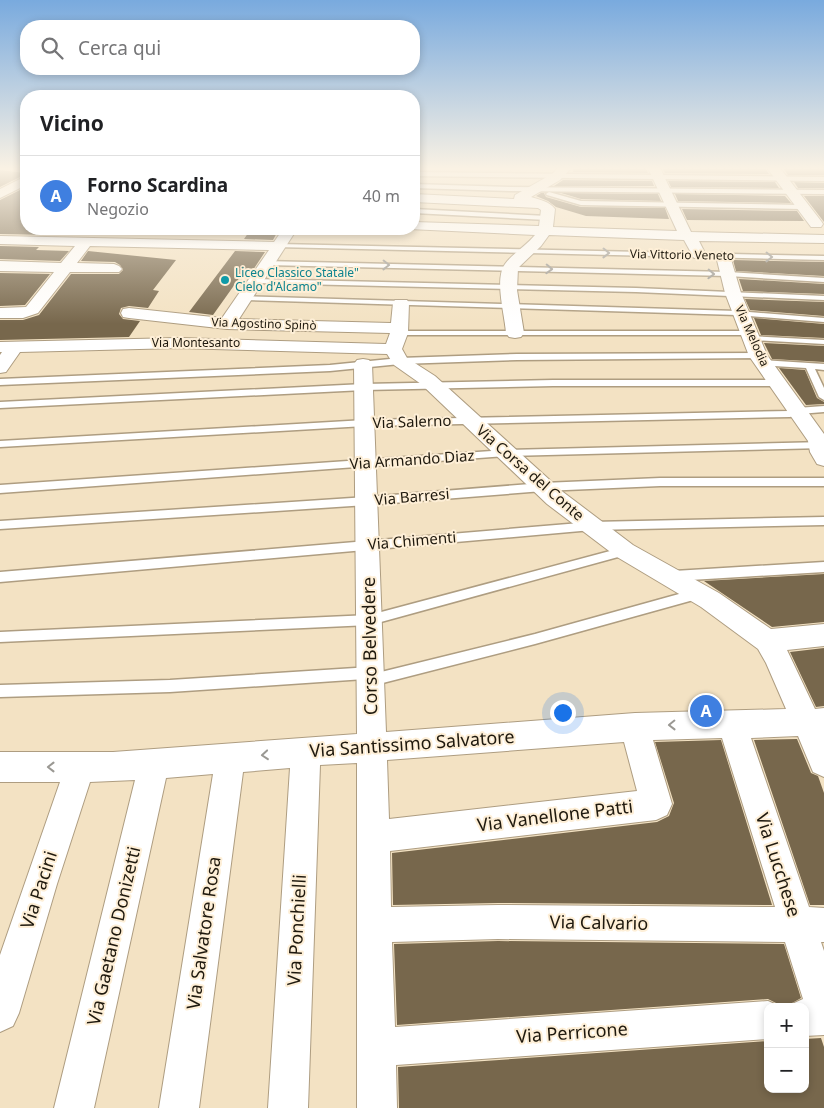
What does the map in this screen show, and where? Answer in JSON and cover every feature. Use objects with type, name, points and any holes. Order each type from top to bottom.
[{"type":"street","points":[[420,226],[505,220]]},
{"type":"street","points":[[515,333],[512,306],[507,287],[510,268],[526,251],[537,244],[543,220]]},
{"type":"street","points":[[564,220],[687,236],[824,239]]},
{"type":"street","points":[[661,221],[699,222]]},
{"type":"street","points":[[679,221],[699,255]]},
{"type":"street","points":[[796,223],[820,224]]},
{"type":"street","points":[[227,324],[286,235]]},
{"type":"street","name":"Via Vittorio Veneto","points":[[0,240],[278,246]]},
{"type":"street","points":[[0,313],[23,313],[32,310],[86,242]]},
{"type":"street","name":"Via Melodia","points":[[723,256],[733,293],[760,359],[818,440],[822,450]]},
{"type":"street","points":[[0,266],[114,269]]},
{"type":"street","points":[[398,343],[400,303]]},
{"type":"street","name":"Via Agostino Spinò","points":[[129,313],[398,343]]},
{"type":"street","points":[[132,343],[154,316]]},
{"type":"street","name":"Via Montesanto","points":[[7,346],[132,343],[398,343]]},
{"type":"street","name":"Via Corsa del Conte","points":[[398,343],[433,385],[543,487],[625,551],[667,577],[710,600],[767,641],[816,722],[824,762]]},
{"type":"street","points":[[0,368],[7,346]]},
{"type":"street","name":"Corso Belvedere","points":[[363,375],[370,620],[377,1108]]},
{"type":"street","points":[[767,641],[824,635]]},
{"type":"street","name":"Via Santissimo Salvatore","points":[[1,770],[113,767],[634,727],[816,722]]},
{"type":"street","name":"Via Lucchese","points":[[732,724],[811,925],[824,1006]]},
{"type":"street","name":"Via Vanellone Patti","points":[[374,837],[656,804],[634,727]]},
{"type":"street","name":"Via Ponchielli","points":[[288,1108],[306,752]]},
{"type":"street","name":"Via Salvatore Rosa","points":[[179,1108],[230,758]]},
{"type":"street","name":"Via Gaetano Donizetti","points":[[74,1108],[154,764]]},
{"type":"street","name":"Via Pacini","points":[[0,1013],[40,884],[80,767]]},
{"type":"street","name":"Via Calvario","points":[[375,925],[508,922],[811,925]]},
{"type":"street","points":[[809,1017],[824,1016]]},
{"type":"street","name":"Via Perricone","points":[[376,1047],[764,1020]]},
{"type":"lane","name":"Via Vittorio Veneto","points":[[278,246],[824,258]]},
{"type":"lane","points":[[267,263],[728,274],[824,280]]},
{"type":"lane","points":[[256,281],[733,293],[824,298]]},
{"type":"lane","points":[[244,298],[742,314],[824,320]]},
{"type":"lane","points":[[0,405],[363,375],[398,343],[515,333],[750,335],[824,342]]},
{"type":"lane","points":[[398,343],[517,357],[760,359],[824,367]]},
{"type":"lane","points":[[809,366],[824,397]]},
{"type":"lane","points":[[0,382],[330,368],[363,375],[433,385],[776,383]]},
{"type":"lane","name":"Via Salerno","points":[[0,444],[365,423],[790,414],[797,410],[824,409]]},
{"type":"lane","name":"Via Armando Diaz","points":[[0,489],[506,453],[822,450]]},
{"type":"lane","name":"Via Barresi","points":[[0,525],[367,501],[543,487],[660,482],[824,482]]},
{"type":"lane","name":"Via Chimenti","points":[[0,577],[592,526],[824,520]]},
{"type":"lane","points":[[0,637],[370,620],[625,551]]},
{"type":"lane","points":[[667,577],[824,567]]},
{"type":"lane","points":[[0,691],[170,686],[371,676],[535,639],[697,594]]},
{"type":"building","points":[[0,220],[20,220],[20,234],[0,234]]},
{"type":"building","points":[[687,220],[803,220],[804,221]]},
{"type":"building","points":[[247,235],[276,235],[273,240],[244,239]]},
{"type":"building","points":[[0,246],[39,247],[36,250],[69,251],[60,261],[0,259]]},
{"type":"building","points":[[88,251],[176,260],[153,290],[159,291],[148,308],[129,306],[121,308],[119,314],[123,319],[140,321],[129,337],[0,340],[0,320],[23,320],[39,315],[71,274],[119,274],[123,270],[115,262],[81,261]]},
{"type":"building","points":[[235,251],[265,252],[253,270],[245,270],[213,315],[189,312]]},
{"type":"building","points":[[733,260],[824,262],[824,276],[736,271]]},
{"type":"building","points":[[0,273],[50,274],[25,305],[0,306]]},
{"type":"building","points":[[739,279],[824,284],[824,294],[743,291]]},
{"type":"building","points":[[745,299],[824,302],[824,316],[750,310]]},
{"type":"building","points":[[754,318],[824,324],[824,338],[761,335]]},
{"type":"building","points":[[764,343],[824,346],[824,362],[772,359]]},
{"type":"building","points":[[779,368],[805,370],[817,398],[824,402],[824,404],[806,405]]},
{"type":"building","points":[[824,574],[824,622],[772,627],[704,581]]},
{"type":"building","points":[[824,648],[824,706],[816,707],[790,652]]},
{"type":"building","points":[[797,739],[811,773],[818,776],[824,793],[824,905],[810,905],[754,740]]},
{"type":"building","points":[[721,740],[772,905],[498,903],[393,905],[392,853],[657,822],[669,816],[674,803],[655,742]]},
{"type":"building","points":[[498,941],[784,944],[801,998],[792,1003],[776,1003],[768,999],[397,1025],[394,944]]},
{"type":"building","points":[[821,1038],[824,1047],[824,1108],[399,1108],[398,1067],[764,1041],[764,1093],[809,1093],[809,1039]]},
{"type":"place","name":"Liceo Classico Statale\" Cielo d'Alcamo\"","points":[[225,280]]},
{"type":"place","name":"Forno Scardina","points":[[706,711]]}]
